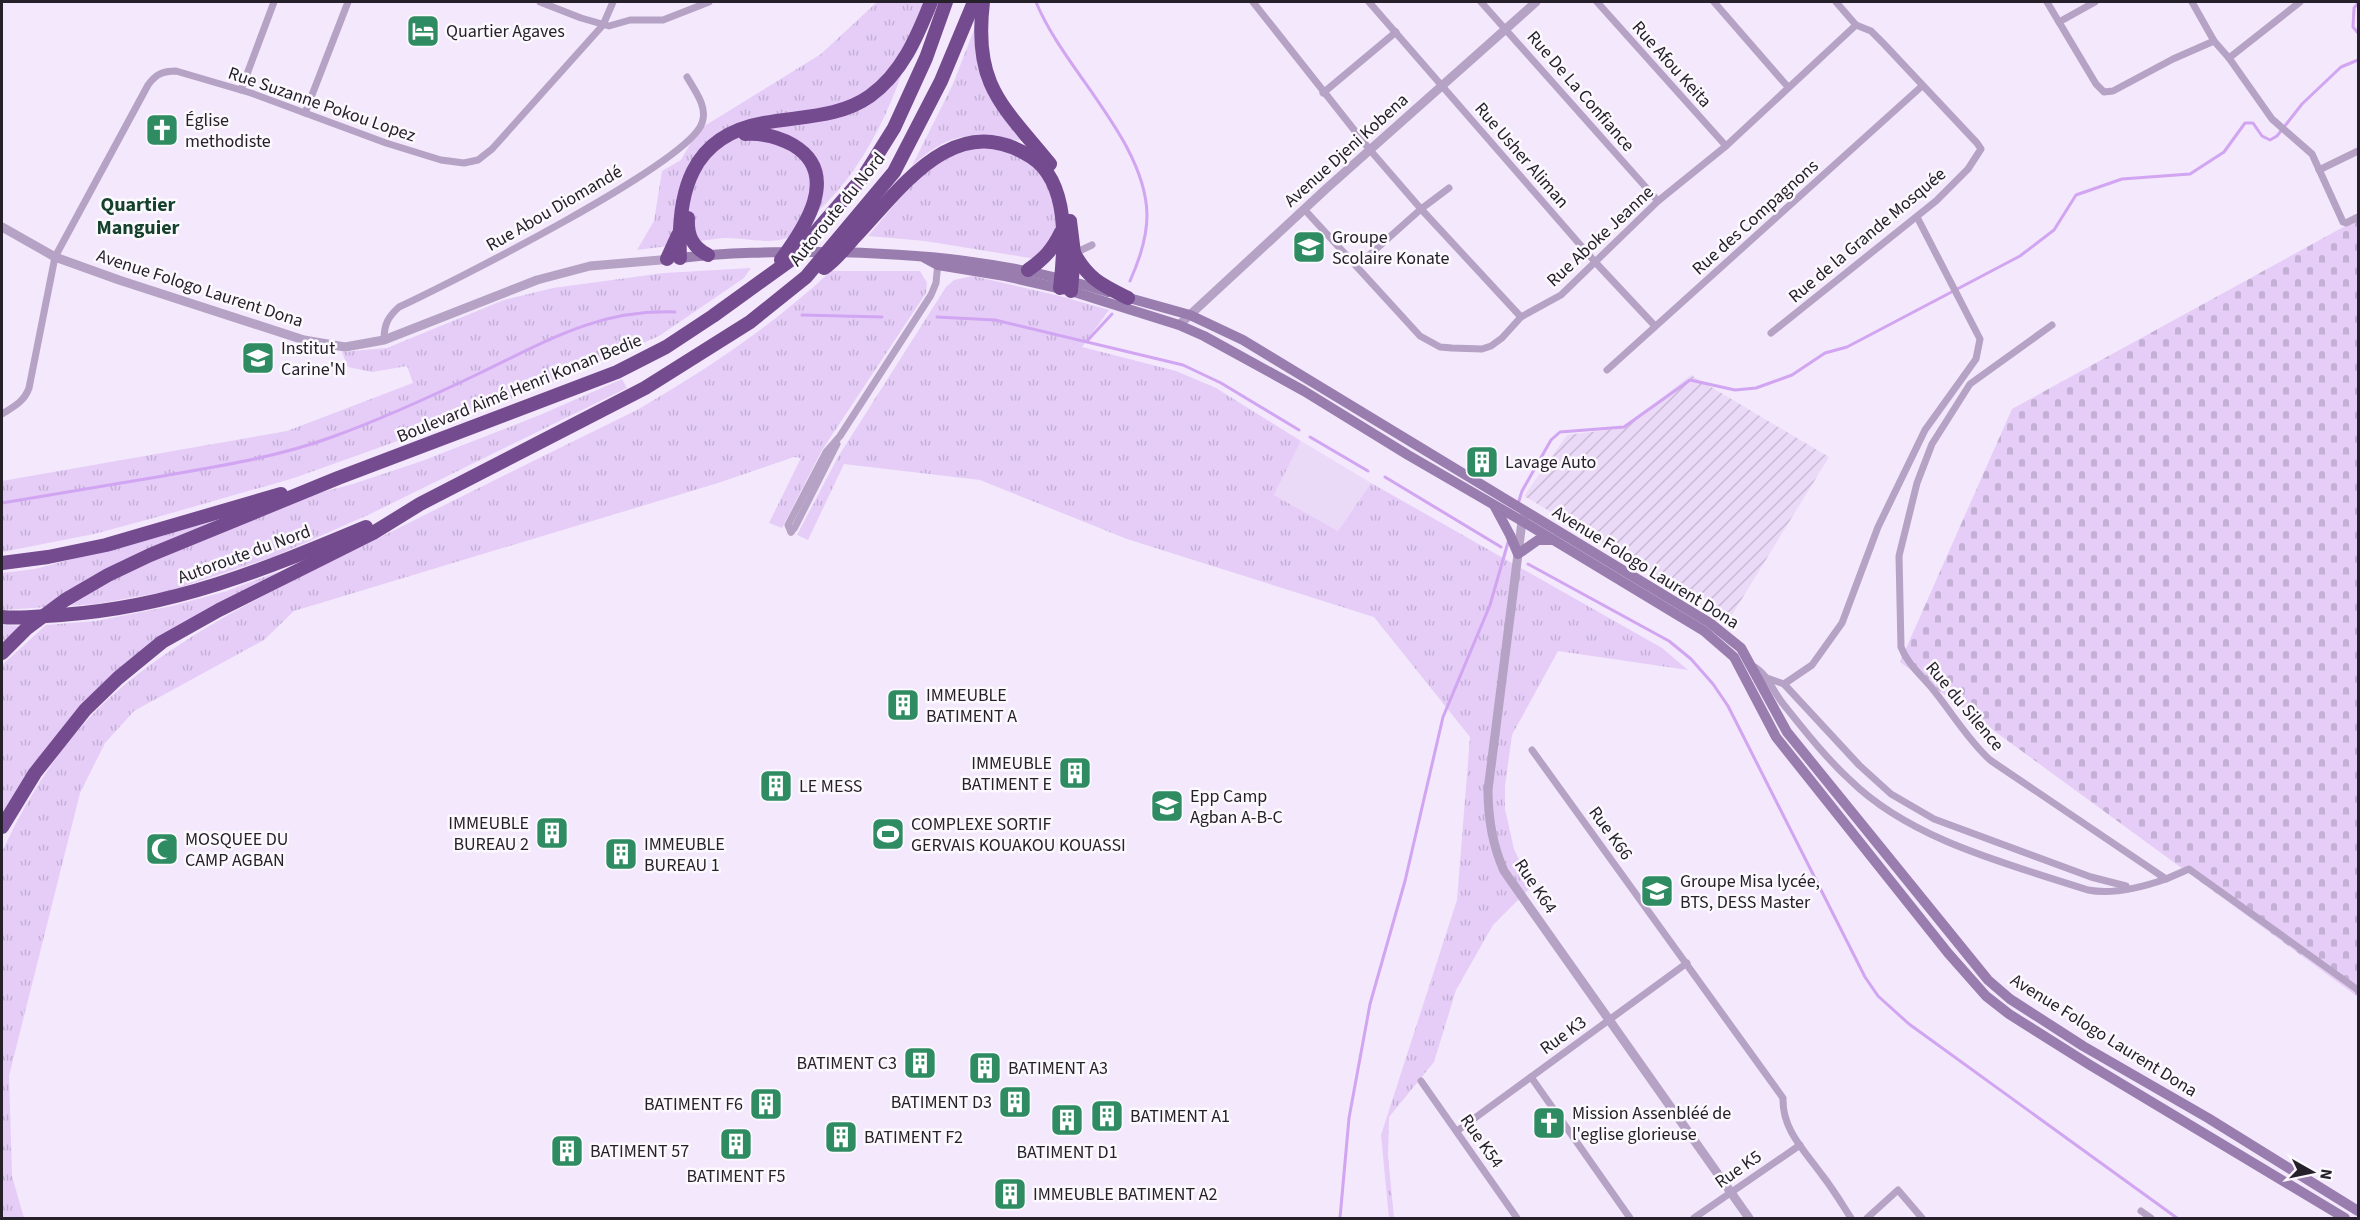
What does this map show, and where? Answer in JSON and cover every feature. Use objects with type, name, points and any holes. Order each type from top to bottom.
[{"type":"highway","points":[[708,255],[695,246],[684,233],[681,204],[702,158],[712,146],[724,136],[741,128],[842,110],[869,96],[891,78],[906,56],[931,2]]},
{"type":"highway","name":"Autoroute du Nord","points":[[767,279],[792,260],[864,176],[894,128],[926,58],[946,2]]},
{"type":"highway","name":"Autoroute du Nord","points":[[7,617],[96,612],[172,598],[225,584],[276,565],[420,504],[645,388],[750,322],[806,277],[894,172],[941,81],[974,2]]},
{"type":"highway","points":[[983,2],[981,45],[984,67],[990,85],[1010,116],[1058,176],[1066,195],[1074,253],[1082,268],[1092,279],[1128,298]]},
{"type":"highway","points":[[680,258],[696,185],[706,167],[727,142],[742,134],[761,133],[790,143],[799,149],[814,167],[817,179],[816,197],[810,214],[800,234],[767,279]]},
{"type":"highway","points":[[806,277],[829,265],[929,162],[953,146],[968,142],[993,142],[1009,145],[1037,161],[1049,174],[1061,207],[1066,284]]},
{"type":"highway","points":[[1028,270],[1048,254],[1062,230]]},
{"type":"highway","points":[[1066,284],[1074,253]]},
{"type":"highway","name":"Boulevard Aimé Henri Konan Bedie","points":[[338,478],[617,372],[666,347],[767,279]]},
{"type":"highway","points":[[2,563],[48,557],[106,545],[338,478]]},
{"type":"highway","points":[[2,653],[26,629],[108,575],[171,546],[338,478]]},
{"type":"highway","points":[[2,827],[35,773],[85,710],[118,678],[162,642],[219,610],[373,533],[420,504]]},
{"type":"main road","name":"Avenue Fologo Laurent Dona","points":[[680,258],[746,252],[875,253],[923,257],[1128,298],[1190,315],[1242,340],[1524,516],[1710,623],[1741,648],[1776,737],[1948,953],[1986,996],[2009,1014],[2090,1065],[2345,1218]]},
{"type":"main road","name":"Avenue Fologo Laurent Dona","points":[[939,261],[1028,270],[1179,325],[1219,343],[1267,369],[1493,504],[1524,516],[1553,540],[1704,632],[1723,645],[1748,670],[1787,732],[1978,970],[1995,986],[2010,999],[2083,1046],[2208,1118],[2358,1211]]},
{"type":"main road","points":[[1493,504],[1518,554],[1538,540],[1553,540]]},
{"type":"street","points":[[241,90],[274,2]]},
{"type":"street","points":[[305,113],[348,2]]},
{"type":"street","points":[[540,2],[603,25],[630,20],[663,20],[709,2]]},
{"type":"street","name":"Rue Suzanne Pokou Lopez","points":[[55,257],[155,75],[166,71],[177,71],[241,90],[386,143],[441,160],[464,163],[478,160],[492,149],[603,25],[613,2]]},
{"type":"street","points":[[1253,2],[1370,150],[1521,317]]},
{"type":"street","name":"Rue Usher Aliman","points":[[1369,2],[1596,262],[1655,326]]},
{"type":"street","name":"Rue De La Confiance","points":[[1481,2],[1658,201]]},
{"type":"street","name":"Avenue Djeni Kobena","points":[[1179,325],[1304,209],[1536,2]]},
{"type":"street","name":"Rue Afou Keita","points":[[1597,2],[1726,146]]},
{"type":"street","points":[[1714,2],[1788,87]]},
{"type":"street","name":"Rue de la Grande Mosquée","points":[[1772,333],[1936,201],[1968,169],[1981,149],[1977,142],[1871,31],[1856,25],[1836,2]]},
{"type":"street","points":[[2047,2],[2096,84],[2104,92],[2113,91],[2173,59],[2214,41]]},
{"type":"street","points":[[2059,22],[2095,2]]},
{"type":"street","points":[[2192,2],[2214,41],[2229,58],[2272,119],[2312,154],[2343,222],[2358,218]]},
{"type":"street","points":[[2229,58],[2300,2]]},
{"type":"street","name":"Rue Aboke Jeanne","points":[[1304,209],[1420,336],[1440,347],[1482,349],[1491,346],[1502,338],[1521,317],[1562,296],[1658,201],[1726,146],[1856,25]]},
{"type":"street","points":[[1323,93],[1396,32]]},
{"type":"street","name":"Rue Abou Diomandé","points":[[384,340],[384,328],[388,317],[399,307],[502,255],[623,186],[677,151],[702,126],[704,116],[703,105],[687,77]]},
{"type":"street","name":"Rue des Compagnons","points":[[1607,370],[1922,86]]},
{"type":"street","points":[[2319,170],[2358,151]]},
{"type":"street","points":[[1357,266],[1421,209],[1449,188]]},
{"type":"street","points":[[1784,684],[1812,665],[1842,623],[1878,527],[1925,430],[1976,359],[1979,350],[1980,339],[1917,217]]},
{"type":"street","name":"Avenue Fologo Laurent Dona","points":[[2,227],[55,257],[304,340],[345,347],[384,340],[537,280],[590,266],[680,258]]},
{"type":"street","points":[[1074,253],[1092,245]]},
{"type":"street","points":[[2,414],[20,402],[26,396],[29,388],[55,257]]},
{"type":"street","points":[[840,436],[826,452],[808,485],[789,525],[791,532],[840,436],[931,296],[936,283],[939,261]]},
{"type":"street","name":"Rue du Silence","points":[[2052,326],[1970,384],[1932,444],[1917,483],[1899,556],[1900,647],[1906,661],[1932,688],[1978,750],[2166,879]]},
{"type":"street","name":"Rue K64","points":[[1524,516],[1488,790],[1491,836],[1504,871],[1749,1218]]},
{"type":"street","points":[[1748,670],[1784,684],[1859,765],[1891,794],[1911,807],[1934,819],[2081,873],[2131,887]]},
{"type":"street","points":[[1767,678],[1784,705],[1848,779],[1865,794],[1905,821],[1968,848],[2088,890],[2108,892],[2166,879],[2189,869],[2358,990]]},
{"type":"street","name":"Rue K66","points":[[1532,750],[1783,1098],[1782,1114],[1792,1136],[1851,1218]]},
{"type":"street","name":"Rue K3","points":[[1457,1131],[1687,963]]},
{"type":"street","points":[[1531,1077],[1630,1218]]},
{"type":"street","name":"Rue K54","points":[[1421,1081],[1517,1218]]},
{"type":"street","name":"Rue K5","points":[[1694,1218],[1800,1145]]},
{"type":"street","points":[[1867,1218],[1898,1190],[1922,1218]]},
{"type":"street","points":[[2141,1211],[2151,1218]]},
{"type":"shaded area","points":[[1691,375],[1829,457],[1730,618],[1524,496],[1567,435],[1623,428]]},
{"type":"shaded area","points":[[1301,441],[1371,483],[1338,531],[1274,495]]},
{"type":"green space","points":[[877,2],[925,2],[907,60],[885,116],[871,143],[837,192],[802,228],[787,238],[764,241],[723,238],[637,250],[654,221],[662,171],[681,160],[698,130],[821,54]]},
{"type":"green space","points":[[974,30],[978,66],[989,92],[1023,141],[990,136],[964,137],[939,145],[912,166],[953,84]]},
{"type":"green space","points":[[987,147],[1011,154],[1032,166],[1047,185],[1052,196],[1057,227],[1036,259],[925,241],[868,236],[906,191],[928,170],[951,155]]},
{"type":"green space","points":[[2358,219],[2358,997],[1900,662],[2012,409]]},
{"type":"green space","points":[[751,268],[744,278],[659,336],[531,391],[294,478],[94,534],[2,552],[2,481],[287,431],[413,383],[407,366],[372,372],[348,367],[342,352],[387,348],[504,300],[553,288],[664,273]]},
{"type":"green space","points":[[831,271],[920,271],[927,283],[926,293],[822,450],[782,528],[769,523],[801,458],[794,457],[718,483],[294,611],[264,640],[134,711],[105,743],[80,793],[9,1076],[12,1176],[24,1218],[2,1218],[2,852],[42,779],[80,728],[122,687],[186,640],[294,580],[637,410],[762,329]]},
{"type":"green space","points":[[973,276],[1109,310],[1082,347],[1176,371],[1216,388],[1301,441],[1274,495],[1338,531],[1371,483],[1662,648],[1688,670],[1558,651],[1512,735],[1505,786],[1505,809],[1514,849],[1521,864],[1536,882],[1493,925],[1456,990],[1434,1062],[1389,1117],[1388,1155],[1394,1218],[1389,1218],[1381,1135],[1457,900],[1470,737],[1374,617],[1127,539],[980,480],[844,464],[808,540],[797,535],[838,457],[946,287],[954,280]]},
{"type":"green space","points":[[622,379],[627,388],[370,514],[273,557],[169,591],[96,604],[2,610],[2,573],[35,569],[353,484],[422,461],[540,415]]},
{"type":"green space","points":[[280,571],[181,628],[81,705],[31,767],[2,813],[2,665],[46,625],[96,621],[172,606],[227,591]]},
{"type":"green space","points":[[2,625],[21,626],[2,642]]},
{"type":"waterway","points":[[1036,2],[1048,27],[1119,133],[1133,160],[1143,187],[1147,215],[1146,232],[1130,281]]},
{"type":"waterway","points":[[2358,3],[2354,8],[2353,27],[2358,33]]},
{"type":"waterway","points":[[1518,504],[1522,491],[1551,440],[1560,432],[1624,427],[1690,380],[1735,390],[1756,388],[1792,375],[1825,353],[1847,347],[2020,256],[2054,230],[2076,195],[2122,179],[2190,174],[2224,152],[2245,123],[2253,123],[2262,136],[2270,140],[2277,136],[2302,104],[2341,67],[2358,60]]},
{"type":"waterway","points":[[2,503],[206,468],[291,450],[388,415],[573,330],[621,316],[647,312],[675,312]]},
{"type":"waterway","points":[[1087,341],[1112,314]]},
{"type":"waterway","points":[[802,315],[882,317]]},
{"type":"waterway","points":[[937,317],[995,320],[1183,365],[1221,383],[1299,430]]},
{"type":"waterway","points":[[1310,437],[1368,471]]},
{"type":"waterway","points":[[1385,477],[1501,547]]},
{"type":"waterway","points":[[1340,1218],[1349,1118],[1370,1004],[1405,881],[1443,717],[1490,605],[1509,539]]},
{"type":"waterway","points":[[1528,564],[1669,641],[1691,659],[1713,684],[1728,706],[1865,977],[1878,996],[1909,1024],[2177,1218]]},
{"type":"place","name":"Quartier Agaves","points":[[423,31]]},
{"type":"place","name":"Église methodiste","points":[[162,130]]},
{"type":"place","name":"Groupe Scolaire Konate","points":[[1309,247]]},
{"type":"place","name":"Institut Carine'N","points":[[258,358]]},
{"type":"place","name":"Lavage Auto","points":[[1482,462]]},
{"type":"place","name":"IMMEUBLE BATIMENT A","points":[[903,705]]},
{"type":"place","name":"IMMEUBLE BATIMENT E","points":[[1075,773]]},
{"type":"place","name":"LE MESS","points":[[776,786]]},
{"type":"place","name":"Epp Camp Agban A-B-C","points":[[1167,806]]},
{"type":"place","name":"IMMEUBLE BUREAU 2","points":[[552,833]]},
{"type":"place","name":"COMPLEXE SORTIF GERVAIS KOUAKOU KOUASSI","points":[[888,834]]},
{"type":"place","name":"MOSQUEE DU CAMP AGBAN","points":[[162,849]]},
{"type":"place","name":"IMMEUBLE BUREAU 1","points":[[621,854]]},
{"type":"place","name":"Groupe Misa lycée, BTS, DESS Master","points":[[1657,891]]},
{"type":"place","name":"BATIMENT C3","points":[[920,1063]]},
{"type":"place","name":"BATIMENT A3","points":[[985,1068]]},
{"type":"place","name":"BATIMENT D3","points":[[1015,1102]]},
{"type":"place","name":"BATIMENT F6","points":[[766,1104]]},
{"type":"place","name":"BATIMENT A1","points":[[1107,1116]]},
{"type":"place","name":"BATIMENT D1","points":[[1067,1120]]},
{"type":"place","name":"Mission Assenbléé de l'eglise glorieuse","points":[[1549,1123]]},
{"type":"place","name":"BATIMENT F2","points":[[841,1137]]},
{"type":"place","name":"BATIMENT F5","points":[[736,1144]]},
{"type":"place","name":"BATIMENT 57","points":[[567,1151]]},
{"type":"place","name":"IMMEUBLE BATIMENT A2","points":[[1010,1194]]},
{"type":"district","name":"Quartier Manguier","points":[[138,216]]}]
